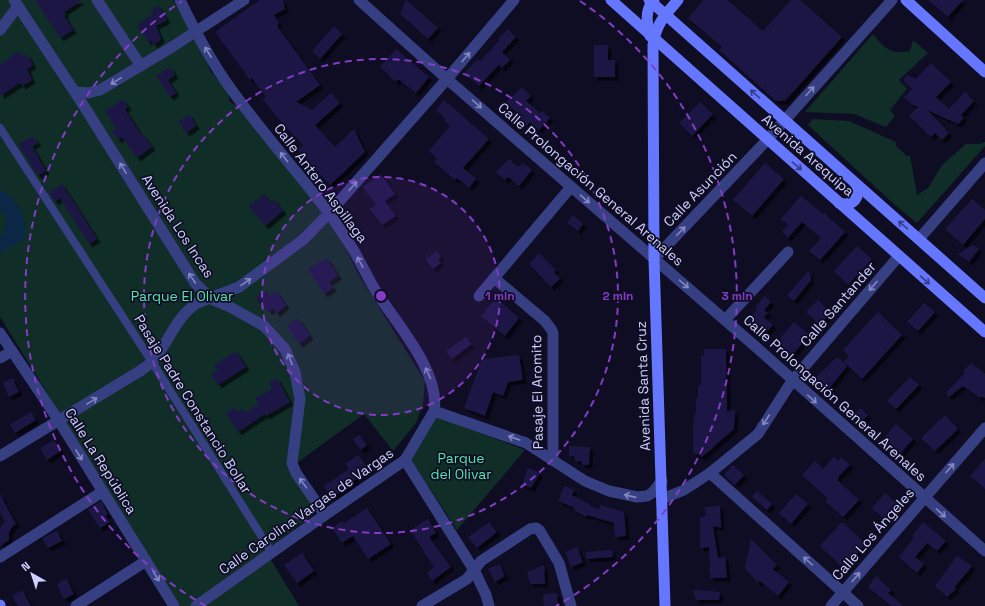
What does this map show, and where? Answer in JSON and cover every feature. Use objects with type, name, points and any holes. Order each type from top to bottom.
[{"type":"main road","name":"Avenida Arequipa","points":[[611,0],[652,39],[985,332]]},
{"type":"main road","points":[[652,39],[657,27],[678,0]]},
{"type":"main road","points":[[906,0],[985,72]]},
{"type":"main road","name":"Avenida Arequipa","points":[[652,1],[665,15],[985,298]]},
{"type":"main road","name":"Avenida Santa Cruz","points":[[652,1],[647,16],[652,39],[654,259],[665,606]]},
{"type":"main road","points":[[839,203],[846,204],[854,201],[857,197],[858,190],[856,184]]},
{"type":"street","points":[[97,0],[141,66]]},
{"type":"street","name":"Calle Antero Aspillaga","points":[[180,0],[196,32],[228,85],[329,213],[354,251],[377,292],[413,346],[428,372],[435,399],[434,411]]},
{"type":"street","points":[[75,92],[88,93],[100,90],[196,32],[244,0]]},
{"type":"street","name":"Calle Prolongación General Arenales","points":[[359,0],[447,79],[725,320],[985,551]]},
{"type":"street","points":[[0,456],[140,371],[152,362],[177,322],[188,310],[197,304],[233,290],[247,282],[304,239],[329,213],[447,79],[514,0]]},
{"type":"street","name":"Calle Asunción","points":[[654,259],[767,140],[892,0]]},
{"type":"street","points":[[0,30],[16,3]]},
{"type":"street","name":"Avenida Los Incas","points":[[16,3],[75,92],[195,283],[211,298],[264,326],[281,343],[289,355],[296,376],[300,399],[292,463],[296,474],[326,515]]},
{"type":"street","name":"Pasaje Padre Constancio Bollar","points":[[0,128],[152,362],[272,553]]},
{"type":"street","points":[[919,239],[985,163]]},
{"type":"street","points":[[479,296],[571,187]]},
{"type":"street","points":[[725,320],[788,252]]},
{"type":"street","name":"Calle Santander","points":[[662,499],[684,490],[710,473],[758,434],[792,381],[899,256]]},
{"type":"street","name":"Pasaje El Aromito","points":[[494,278],[545,321],[553,333],[553,460]]},
{"type":"street","name":"Calle La República","points":[[0,333],[58,421],[174,606]]},
{"type":"street","points":[[0,358],[12,351]]},
{"type":"street","points":[[434,411],[520,440],[597,487],[609,491],[637,497],[647,496],[652,493],[662,481]]},
{"type":"street","name":"Calle Carolina Vargas de Vargas","points":[[196,606],[405,460],[434,411]]},
{"type":"street","name":"Calle Los Ángeles","points":[[831,606],[985,428]]},
{"type":"street","points":[[405,460],[474,570],[486,595],[489,606]]},
{"type":"street","points":[[710,473],[858,606]]},
{"type":"street","points":[[0,557],[102,492]]},
{"type":"street","points":[[422,606],[466,579],[481,561],[530,529],[536,528],[540,531],[559,563],[571,606]]},
{"type":"street","points":[[76,606],[146,561]]},
{"type":"green space","name":"Parque El Olivar","points":[[0,0],[173,0],[186,22],[211,72],[227,90],[230,102],[242,109],[336,230],[360,277],[425,381],[423,404],[416,423],[393,451],[364,414],[290,468],[316,513],[265,550],[299,606],[180,606],[0,317]]},
{"type":"green space","points":[[873,34],[881,44],[889,50],[898,52],[910,51],[913,40],[928,53],[899,80],[907,89],[890,110],[895,116],[886,127],[854,114],[805,112]]},
{"type":"green space","points":[[813,119],[849,121],[896,142],[896,146],[907,156],[910,155],[917,195],[928,188],[942,165],[966,144],[980,144],[985,142],[985,146],[917,223],[895,205],[808,125]]},
{"type":"green space","name":"Parque del Olivar","points":[[437,416],[525,450],[457,530],[410,458]]},
{"type":"water","points":[[0,190],[11,197],[18,206],[25,224],[25,233],[21,242],[2,251],[0,254],[0,238],[4,231],[6,220],[5,216],[0,210]]},
{"type":"building","points":[[35,0],[82,0],[64,12],[66,14],[64,15],[73,30],[60,38]]},
{"type":"building","points":[[260,0],[283,0],[285,9],[274,15],[279,23],[277,26],[320,85],[296,102],[312,110],[331,93],[340,103],[315,125],[335,147],[354,129],[365,152],[330,185],[298,150],[303,145],[277,117],[263,99],[266,97],[252,78],[250,80],[215,32]]},
{"type":"building","points":[[406,0],[438,28],[428,39],[400,14]]},
{"type":"building","points":[[704,0],[727,0],[763,31],[791,0],[800,0],[842,37],[785,101],[776,101],[719,50],[722,47],[688,18]]},
{"type":"building","points":[[928,0],[963,0],[948,17]]},
{"type":"building","points":[[158,5],[167,20],[156,26],[161,39],[154,45],[150,40],[148,42],[137,25],[153,14],[151,11]]},
{"type":"building","points":[[334,26],[342,34],[320,59],[312,51]]},
{"type":"building","points":[[508,29],[516,37],[502,52],[510,60],[502,68],[499,65],[479,86],[464,73],[478,59],[480,61],[500,40],[499,38]]},
{"type":"building","points":[[594,45],[608,45],[608,60],[615,60],[615,77],[594,77]]},
{"type":"building","points":[[396,49],[429,77],[416,93],[398,79],[396,82],[380,67]]},
{"type":"building","points":[[18,51],[23,57],[27,54],[33,65],[27,69],[32,80],[22,86],[20,83],[0,96],[0,65]]},
{"type":"building","points":[[931,63],[951,82],[936,97],[949,109],[965,92],[974,101],[961,115],[964,118],[958,124],[927,110],[949,133],[942,140],[935,133],[931,137],[909,116],[918,107],[911,104],[904,97],[912,89],[903,80],[907,75],[916,79]]},
{"type":"building","points":[[170,67],[175,75],[168,80],[176,93],[170,97],[156,76]]},
{"type":"building","points":[[522,87],[531,96],[526,101],[540,113],[542,111],[550,118],[539,130],[530,122],[527,126],[520,119],[521,117],[506,102]]},
{"type":"building","points":[[123,99],[128,107],[125,109],[141,135],[143,134],[152,147],[137,158],[122,137],[118,140],[112,131],[116,129],[105,111]]},
{"type":"building","points":[[444,100],[489,139],[463,168],[476,179],[469,188],[457,178],[455,180],[434,162],[437,158],[429,151],[450,126],[444,120],[445,118],[436,110]]},
{"type":"building","points":[[700,102],[713,114],[692,136],[679,123]]},
{"type":"building","points":[[189,114],[196,126],[186,133],[179,121]]},
{"type":"building","points":[[33,136],[38,143],[32,146],[46,171],[38,176],[18,144]]},
{"type":"building","points":[[509,159],[518,167],[523,163],[532,170],[519,186],[508,177],[505,180],[496,172]]},
{"type":"building","points":[[765,163],[784,179],[752,216],[733,200]]},
{"type":"building","points":[[381,174],[395,194],[385,201],[396,216],[382,225],[370,209],[376,205],[363,187]]},
{"type":"building","points":[[62,184],[97,239],[89,244],[60,198],[55,202],[49,192]]},
{"type":"building","points":[[264,194],[270,202],[274,199],[283,211],[265,226],[249,206]]},
{"type":"building","points":[[801,196],[823,214],[824,213],[845,232],[820,260],[809,251],[821,238],[802,222],[788,238],[782,231],[788,225],[781,219]]},
{"type":"building","points":[[972,199],[985,210],[985,219],[963,245],[945,229]]},
{"type":"building","points":[[573,215],[583,224],[578,231],[567,223]]},
{"type":"building","points":[[973,245],[979,249],[969,262],[958,254]]},
{"type":"building","points":[[857,246],[872,259],[848,285],[834,271]]},
{"type":"building","points":[[437,251],[441,257],[438,260],[441,263],[433,269],[425,259]]},
{"type":"building","points":[[539,253],[556,270],[554,272],[560,279],[551,287],[529,264]]},
{"type":"building","points":[[327,258],[338,276],[329,282],[333,288],[324,294],[308,269]]},
{"type":"building","points":[[809,271],[811,280],[794,301],[787,295]]},
{"type":"building","points":[[267,291],[269,295],[276,291],[286,305],[276,314],[274,309],[269,311],[255,298]]},
{"type":"building","points":[[764,296],[771,302],[764,310],[768,313],[764,317],[773,325],[761,338],[745,324],[757,310],[755,308]]},
{"type":"building","points":[[496,298],[519,318],[505,336],[481,316]]},
{"type":"building","points":[[818,300],[831,313],[819,325],[806,312]]},
{"type":"building","points":[[924,303],[935,312],[918,331],[907,322]]},
{"type":"building","points":[[878,312],[902,335],[862,379],[844,362],[849,356],[843,350]]},
{"type":"building","points":[[298,318],[310,336],[299,344],[287,326]]},
{"type":"building","points":[[794,322],[809,335],[791,357],[776,344]]},
{"type":"building","points":[[466,337],[472,344],[452,359],[446,351]]},
{"type":"building","points":[[704,349],[726,349],[727,411],[735,410],[734,429],[702,457],[693,452],[693,425],[695,423],[693,419],[696,412],[696,397],[698,399],[698,385],[701,385],[701,356],[704,356]]},
{"type":"building","points":[[236,351],[246,367],[218,385],[211,374],[217,370],[214,365]]},
{"type":"building","points":[[519,355],[523,380],[508,382],[503,396],[493,392],[485,416],[464,408],[482,359]]},
{"type":"building","points":[[837,357],[847,366],[824,395],[810,383]]},
{"type":"building","points":[[971,363],[985,374],[985,398],[981,396],[980,398],[963,386],[949,397],[946,393],[965,373],[963,371]]},
{"type":"building","points":[[910,377],[919,385],[896,409],[887,401]]},
{"type":"building","points":[[12,378],[19,392],[9,397],[3,383]]},
{"type":"building","points":[[277,378],[290,402],[266,416],[265,414],[238,432],[226,413],[234,408],[237,412],[242,408],[245,413],[259,404],[255,398],[272,389],[268,383]]},
{"type":"building","points":[[860,408],[868,415],[861,422],[854,415]]},
{"type":"building","points":[[31,412],[36,420],[15,433],[10,425]]},
{"type":"building","points":[[945,415],[958,429],[935,451],[921,438]]},
{"type":"building","points":[[896,424],[913,439],[896,459],[878,445]]},
{"type":"building","points":[[359,435],[367,445],[361,450],[353,439]]},
{"type":"building","points":[[54,440],[61,451],[47,460],[40,448]]},
{"type":"building","points":[[569,446],[590,447],[589,465],[582,465],[581,461],[575,461],[574,456],[569,456]]},
{"type":"building","points":[[358,455],[369,469],[347,486],[348,487],[331,498],[324,486],[349,469],[345,464]]},
{"type":"building","points":[[834,457],[838,461],[841,457],[850,465],[838,477],[839,478],[837,480],[859,500],[843,517],[825,501],[827,498],[802,475],[815,461],[823,469]]},
{"type":"building","points":[[985,459],[985,489],[970,476]]},
{"type":"building","points":[[733,465],[744,475],[735,485],[724,475]]},
{"type":"building","points":[[528,468],[540,473],[531,488],[522,485]]},
{"type":"building","points":[[564,486],[574,490],[572,495],[599,510],[600,505],[624,512],[626,536],[615,537],[614,523],[587,515],[586,517],[574,510],[575,508],[558,501]]},
{"type":"building","points":[[757,491],[772,504],[767,510],[752,497]]},
{"type":"building","points":[[885,493],[899,506],[886,521],[872,508]]},
{"type":"building","points":[[0,494],[16,524],[9,532],[9,540],[0,546],[0,528],[5,522],[0,513]]},
{"type":"building","points":[[796,494],[808,504],[791,524],[779,513]]},
{"type":"building","points":[[101,501],[108,514],[105,516],[110,522],[100,528],[88,510]]},
{"type":"building","points":[[720,506],[721,528],[713,526],[718,558],[725,557],[727,578],[710,578],[709,547],[700,548],[700,518],[707,515],[704,507]]},
{"type":"building","points":[[367,508],[391,544],[368,559],[353,536],[342,543],[332,528],[342,521],[344,523]]},
{"type":"building","points":[[428,519],[436,533],[429,537],[451,567],[432,581],[427,573],[434,567],[410,530]]},
{"type":"building","points":[[489,522],[497,532],[477,548],[468,537]]},
{"type":"building","points":[[842,522],[866,544],[843,568],[820,546]]},
{"type":"building","points":[[923,522],[946,541],[937,551],[927,543],[915,557],[924,564],[917,573],[899,557],[914,538],[912,536]]},
{"type":"building","points":[[57,531],[62,541],[48,548],[42,538]]},
{"type":"building","points":[[751,539],[777,565],[773,569],[789,582],[778,596],[760,581],[758,583],[745,568]]},
{"type":"building","points":[[577,547],[583,562],[571,567],[565,552]]},
{"type":"building","points":[[612,550],[613,557],[586,559],[586,552]]},
{"type":"building","points":[[302,553],[314,571],[297,583],[284,565]]},
{"type":"building","points":[[957,556],[972,566],[954,588],[956,589],[947,597],[935,586]]},
{"type":"building","points":[[500,565],[505,576],[495,582],[488,568]]},
{"type":"building","points":[[544,565],[545,584],[530,584],[527,572]]},
{"type":"building","points":[[876,576],[891,590],[888,593],[903,606],[891,606],[868,587]]},
{"type":"building","points":[[66,578],[74,594],[64,599],[57,585]]},
{"type":"building","points":[[22,590],[31,606],[18,606],[12,596]]},
{"type":"building","points":[[693,590],[720,592],[719,600],[696,600]]},
{"type":"building","points":[[557,593],[558,606],[544,606],[543,595]]}]
